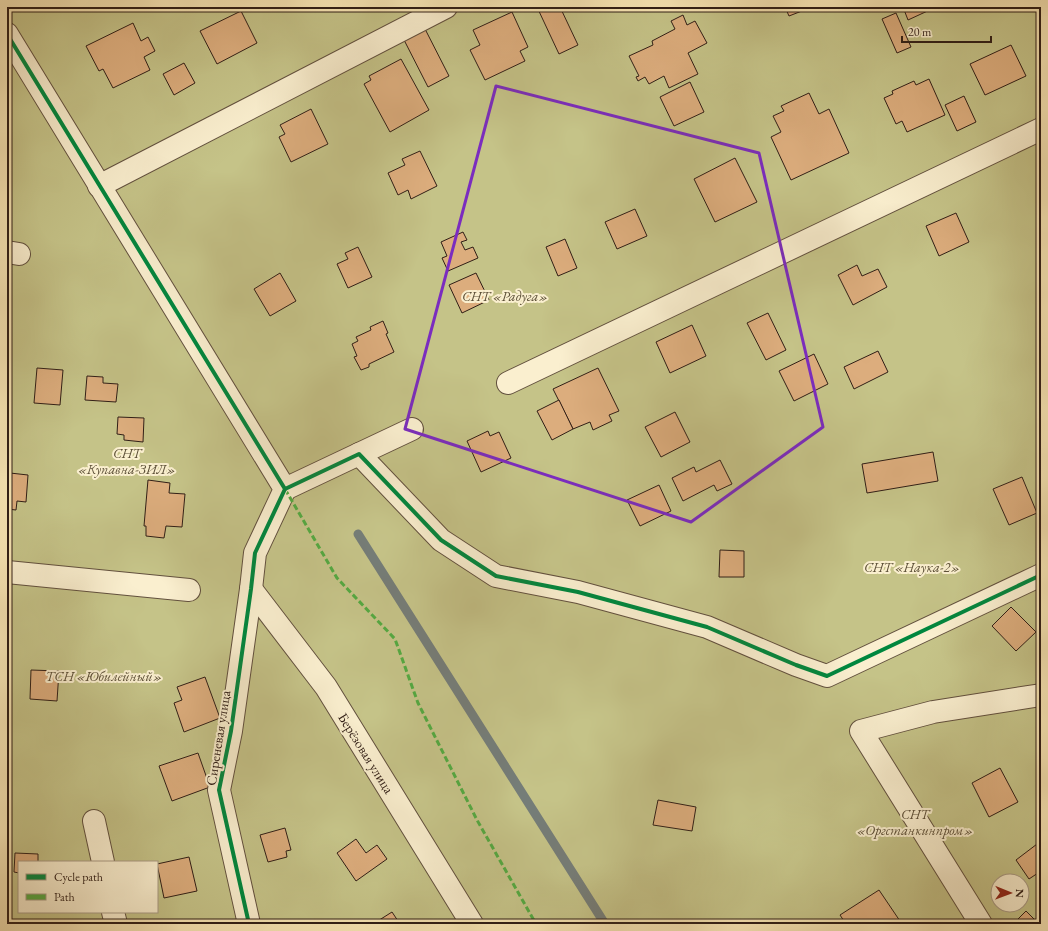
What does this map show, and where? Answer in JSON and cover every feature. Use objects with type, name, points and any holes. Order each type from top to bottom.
[{"type":"street","points":[[99,186],[446,7]]},
{"type":"street","points":[[7,34],[285,489],[412,429]]},
{"type":"street","points":[[508,383],[1041,128]]},
{"type":"street","points":[[359,454],[441,540],[496,576],[578,592],[706,627],[796,665],[827,676],[1041,575]]},
{"type":"street","name":"Сиреневая улица","points":[[249,924],[219,790],[231,731],[251,589],[254,553],[285,489]]},
{"type":"street","points":[[7,572],[189,590]]},
{"type":"street","name":"Берёзовая улица","points":[[251,589],[326,687],[472,924]]},
{"type":"street","points":[[981,924],[861,731],[933,712],[1041,695]]},
{"type":"street","points":[[94,821],[103,861]]},
{"type":"street","points":[[113,913],[116,924]]},
{"type":"highlighted area","points":[[496,86],[759,153],[823,427],[691,522],[405,429]]},
{"type":"green space","points":[[7,7],[1041,7],[1041,924],[7,924]]},
{"type":"building","points":[[537,7],[560,7],[578,45],[559,54]]},
{"type":"building","points":[[785,7],[806,7],[807,9],[789,16]]},
{"type":"building","points":[[903,7],[933,7],[934,8],[908,20]]},
{"type":"building","points":[[241,11],[257,43],[217,64],[200,31]]},
{"type":"building","points":[[512,12],[528,47],[520,51],[525,61],[485,80],[470,50],[480,45],[473,30]]},
{"type":"building","points":[[896,13],[911,47],[897,53],[882,19]]},
{"type":"building","points":[[683,15],[687,25],[695,21],[707,43],[688,53],[698,74],[669,88],[664,76],[649,84],[645,77],[638,81],[636,77],[639,76],[629,56],[653,45],[652,41],[675,29],[671,21]]},
{"type":"building","points":[[133,23],[141,41],[148,37],[155,51],[144,57],[150,70],[113,88],[103,69],[99,71],[86,46]]},
{"type":"building","points":[[423,25],[449,76],[428,87],[402,36]]},
{"type":"building","points":[[1011,45],[1026,76],[985,95],[970,64]]},
{"type":"building","points":[[401,59],[429,110],[390,132],[364,84],[371,80],[369,76]]},
{"type":"building","points":[[184,63],[195,83],[174,95],[163,74]]},
{"type":"building","points":[[929,79],[945,115],[907,132],[902,121],[896,124],[884,98],[893,94],[892,91],[914,81],[916,85]]},
{"type":"building","points":[[690,82],[704,112],[674,126],[660,97]]},
{"type":"building","points":[[809,93],[819,114],[829,109],[849,153],[791,180],[771,137],[781,132],[773,116],[784,111],[781,106]]},
{"type":"building","points":[[964,96],[976,122],[957,131],[945,105]]},
{"type":"building","points":[[311,109],[328,144],[291,162],[279,137],[285,134],[280,125]]},
{"type":"building","points":[[420,151],[437,186],[411,199],[408,190],[398,195],[388,173],[405,165],[402,159]]},
{"type":"building","points":[[735,158],[757,202],[715,222],[694,179]]},
{"type":"building","points":[[635,209],[647,236],[617,249],[605,222]]},
{"type":"building","points":[[956,213],[969,242],[939,256],[926,226]]},
{"type":"building","points":[[463,232],[467,240],[461,242],[465,250],[473,247],[478,258],[448,271],[442,258],[447,256],[441,242]]},
{"type":"building","points":[[565,239],[577,268],[558,276],[546,247]]},
{"type":"building","points":[[358,247],[372,277],[348,288],[337,264],[348,259],[345,253]]},
{"type":"building","points":[[857,265],[862,276],[878,269],[887,287],[853,305],[838,275]]},
{"type":"building","points":[[280,273],[296,301],[270,316],[254,289]]},
{"type":"building","points":[[476,273],[489,300],[462,313],[449,285]]},
{"type":"building","points":[[768,313],[786,350],[766,360],[747,323]]},
{"type":"building","points":[[383,321],[388,333],[386,334],[394,352],[369,364],[369,367],[361,370],[354,357],[357,356],[352,344],[358,341],[356,337],[371,330],[370,327]]},
{"type":"building","points":[[692,325],[706,356],[670,373],[656,342]]},
{"type":"building","points":[[878,351],[888,372],[854,389],[844,367]]},
{"type":"building","points":[[814,354],[828,384],[794,401],[779,371]]},
{"type":"building","points":[[37,368],[63,370],[60,405],[34,403]]},
{"type":"building","points":[[598,368],[619,411],[609,415],[612,421],[593,430],[590,422],[573,429],[553,389]]},
{"type":"building","points":[[87,376],[103,377],[103,383],[118,384],[116,402],[85,400]]},
{"type":"building","points":[[559,400],[573,429],[552,440],[537,411]]},
{"type":"building","points":[[7,411],[10,412],[7,435]]},
{"type":"building","points":[[675,412],[690,442],[661,457],[645,427]]},
{"type":"building","points":[[118,417],[144,418],[143,442],[124,440],[124,435],[117,434]]},
{"type":"building","points":[[488,431],[490,436],[499,432],[511,458],[481,472],[467,441]]},
{"type":"building","points":[[933,452],[938,481],[867,493],[862,464]]},
{"type":"building","points":[[720,460],[732,484],[717,491],[714,485],[683,501],[672,478],[694,467],[696,472]]},
{"type":"building","points":[[10,473],[28,475],[26,502],[17,501],[16,510],[7,509]]},
{"type":"building","points":[[1022,477],[1037,513],[1009,525],[993,489]]},
{"type":"building","points":[[148,480],[170,483],[169,493],[185,494],[182,527],[166,526],[164,538],[146,536],[146,526],[144,526]]},
{"type":"building","points":[[659,485],[671,511],[640,526],[627,500]]},
{"type":"building","points":[[720,550],[744,551],[744,577],[719,577]]},
{"type":"building","points":[[1011,607],[1036,632],[1016,651],[992,626]]},
{"type":"building","points":[[31,670],[59,671],[57,701],[30,699]]},
{"type":"building","points":[[205,677],[220,718],[184,732],[174,703],[182,700],[177,687]]},
{"type":"building","points":[[198,753],[210,787],[172,801],[159,766]]},
{"type":"building","points":[[1000,768],[1018,802],[989,817],[972,783]]},
{"type":"building","points":[[658,800],[696,807],[692,831],[653,825]]},
{"type":"building","points":[[285,828],[291,850],[286,851],[287,857],[268,862],[260,835]]},
{"type":"building","points":[[356,839],[366,853],[377,845],[387,859],[356,881],[337,853]]},
{"type":"building","points":[[1041,841],[1041,871],[1030,878],[1030,873],[1025,873],[1016,860]]},
{"type":"building","points":[[15,853],[38,854],[38,861],[18,861],[18,873],[14,872]]},
{"type":"building","points":[[189,857],[197,891],[164,898],[158,864]]},
{"type":"building","points":[[879,890],[902,924],[846,924],[840,915]]},
{"type":"building","points":[[392,912],[400,924],[373,924]]},
{"type":"building","points":[[1024,913],[1028,913],[1039,924],[1013,924]]},
{"type":"waterway","points":[[358,534],[605,924]]},
{"type":"marked path","points":[[285,489],[337,578],[395,639],[418,703],[477,820],[536,924]]},
{"type":"cycle path","points":[[7,34],[285,489],[255,553],[231,731],[219,790],[249,924]]},
{"type":"cycle path","points":[[285,489],[359,454],[441,540],[496,576],[578,592],[707,627],[796,665],[827,676],[1041,575]]},
{"type":"park label","name":"СНТ «Радуга»","points":[[505,296]]},
{"type":"park label","name":"СНТ «Купавна-ЗИЛ»","points":[[127,462]]},
{"type":"park label","name":"СНТ «Наука-2»","points":[[912,567]]},
{"type":"park label","name":"ТСН «Юбилейный»","points":[[104,676]]},
{"type":"park label","name":"СНТ «Оргстанкинпром»","points":[[915,822]]}]
